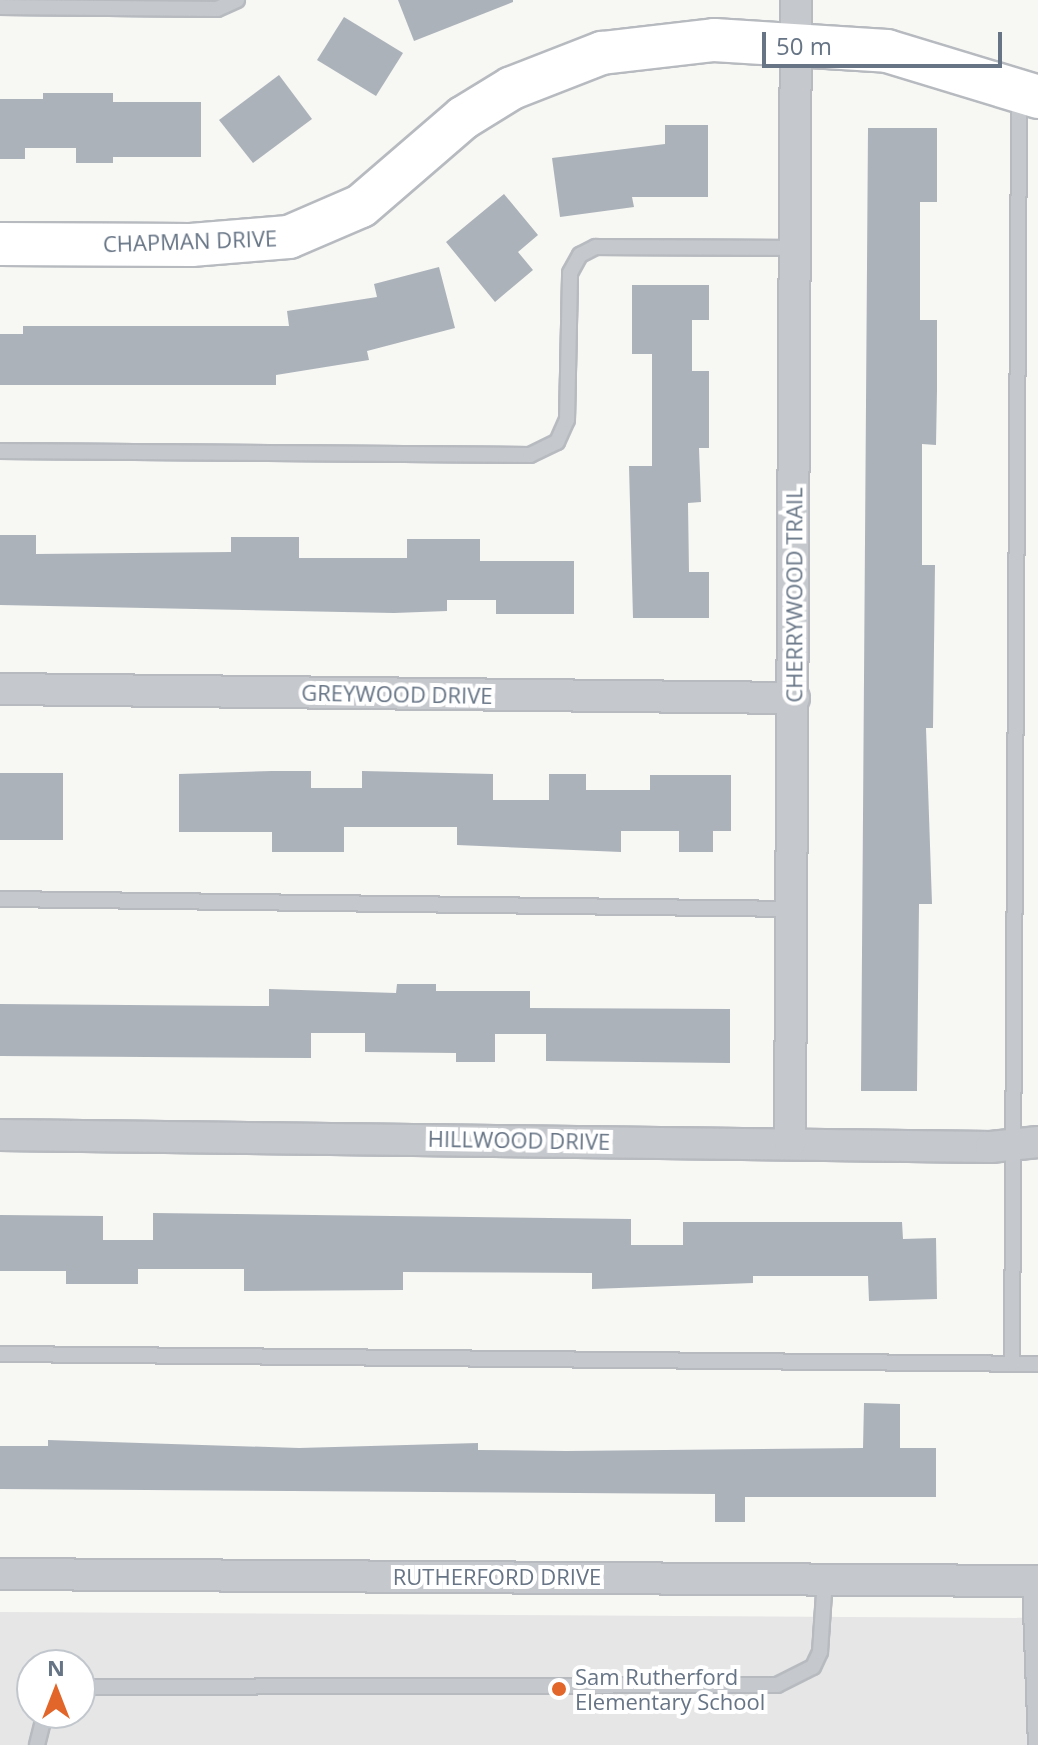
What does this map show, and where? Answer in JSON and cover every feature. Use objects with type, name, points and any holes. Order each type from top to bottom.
[{"type":"street","name":"CHERRYWOOD TRAIL","points":[[790,1142],[796,0]]},
{"type":"street","name":"CHAPMAN DRIVE","points":[[0,244],[191,245],[289,237],[361,206],[463,118],[512,88],[602,53],[714,40],[887,51],[1028,96]]},
{"type":"street","name":"GREYWOOD DRIVE","points":[[0,689],[794,698]]},
{"type":"street","name":"HILLWOOD DRIVE","points":[[0,1135],[1025,1143]]},
{"type":"street","name":"RUTHERFORD DRIVE","points":[[0,1574],[1034,1581]]},
{"type":"lane","points":[[0,7],[217,9],[237,0]]},
{"type":"lane","points":[[1012,1363],[1025,1143],[1028,96]]},
{"type":"lane","points":[[0,451],[530,455],[557,442],[567,420],[570,273],[580,255],[596,247],[794,248]]},
{"type":"lane","points":[[0,899],[792,909]]},
{"type":"lane","points":[[0,1354],[1038,1364]]},
{"type":"lane","points":[[96,1687],[777,1685],[813,1667],[820,1652],[825,1579]]},
{"type":"lane","points":[[1034,1581],[1036,1745]]},
{"type":"shaded area","name":"Sam Rutherford Elementary School","points":[[0,1612],[1038,1618],[1038,1745],[0,1745]]},
{"type":"building","points":[[398,0],[513,0],[513,2],[414,41]]},
{"type":"building","points":[[344,17],[403,53],[376,96],[317,60]]},
{"type":"building","points":[[279,75],[312,119],[253,163],[219,120]]},
{"type":"building","points":[[43,93],[113,93],[113,102],[201,102],[201,157],[113,157],[113,163],[76,163],[76,148],[25,148],[25,159],[0,159],[0,99],[43,99]]},
{"type":"building","points":[[665,125],[708,125],[708,197],[632,197],[634,207],[560,217],[552,158],[665,144]]},
{"type":"building","points":[[868,128],[937,128],[937,202],[920,202],[920,320],[937,320],[937,390],[936,445],[922,444],[922,565],[935,565],[933,728],[926,728],[932,904],[919,904],[917,1091],[861,1091]]},
{"type":"building","points":[[504,194],[538,235],[518,252],[533,270],[495,302],[446,242]]},
{"type":"building","points":[[439,267],[455,328],[367,351],[369,360],[276,375],[276,385],[0,385],[0,334],[23,334],[23,326],[289,326],[287,311],[377,297],[374,284]]},
{"type":"building","points":[[632,285],[709,285],[709,320],[692,320],[692,371],[709,371],[709,448],[699,448],[701,502],[688,503],[689,572],[709,572],[709,618],[633,618],[629,466],[652,466],[652,354],[632,354]]},
{"type":"building","points":[[0,535],[36,535],[36,554],[231,552],[231,537],[299,537],[299,558],[407,558],[407,539],[480,539],[480,561],[574,561],[574,614],[496,614],[496,600],[447,600],[447,611],[394,613],[0,605]]},
{"type":"building","points":[[311,771],[311,788],[362,788],[362,771],[493,774],[493,800],[549,800],[549,774],[586,774],[586,790],[650,790],[650,775],[731,775],[731,831],[713,831],[713,852],[679,852],[679,831],[621,831],[621,852],[457,845],[457,827],[344,827],[344,852],[272,852],[272,832],[179,832],[179,774]]},
{"type":"building","points":[[0,773],[63,773],[63,840],[0,840]]},
{"type":"building","points":[[397,984],[436,984],[436,991],[530,991],[530,1008],[730,1009],[730,1063],[546,1061],[546,1034],[495,1034],[495,1062],[456,1062],[456,1053],[365,1052],[365,1033],[311,1033],[311,1058],[0,1056],[0,1004],[269,1006],[269,989],[396,993]]},
{"type":"building","points":[[153,1213],[631,1219],[631,1245],[683,1245],[683,1222],[902,1222],[903,1239],[936,1238],[937,1299],[869,1301],[868,1276],[753,1276],[753,1283],[592,1289],[592,1273],[403,1272],[403,1290],[244,1291],[244,1269],[138,1269],[138,1284],[66,1284],[66,1271],[0,1271],[0,1215],[103,1216],[103,1240],[153,1240]]},
{"type":"building","points":[[864,1403],[900,1404],[900,1448],[936,1448],[936,1497],[745,1497],[745,1522],[715,1522],[715,1494],[0,1489],[0,1446],[48,1446],[48,1440],[299,1448],[478,1443],[478,1450],[566,1451],[863,1448]]},
{"type":"place","name":"Sam Rutherford Elementary School","points":[[559,1689]]}]
